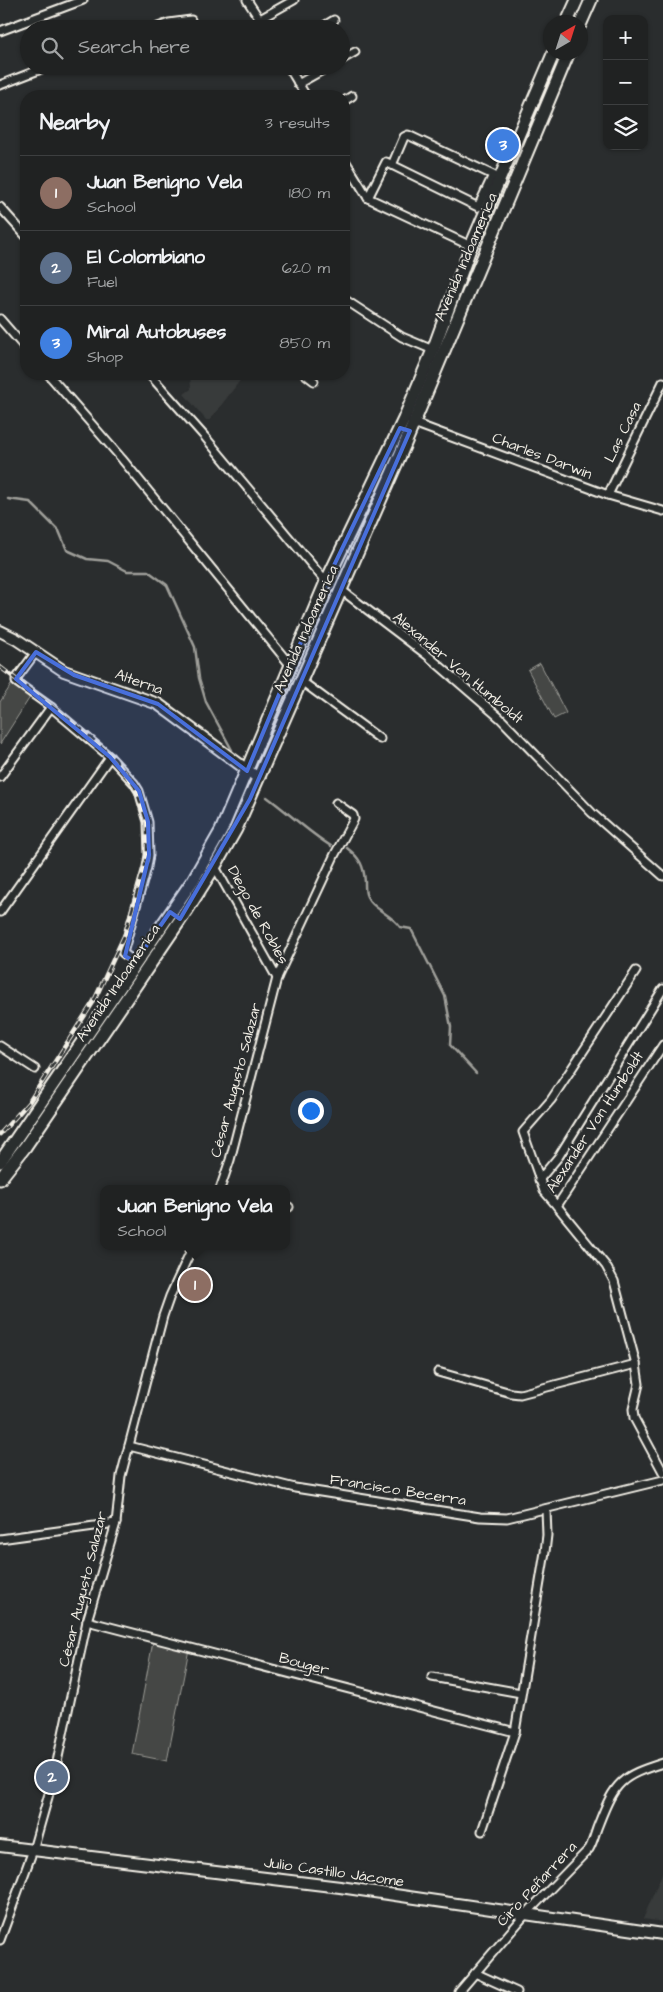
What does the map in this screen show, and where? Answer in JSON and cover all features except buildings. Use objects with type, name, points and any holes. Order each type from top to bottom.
[{"type":"main road","points":[[570,15],[577,0]]},
{"type":"main road","points":[[585,15],[592,0]]},
{"type":"main road","name":"Avenida Indoamerica","points":[[0,1162],[170,912],[211,862],[222,830],[326,582],[407,425],[471,246],[551,60]]},
{"type":"main road","name":"Avenida Indoamerica","points":[[0,1179],[25,1147],[180,919],[211,862],[250,798],[407,425],[566,60]]},
{"type":"main road","name":"Alterna","points":[[0,631],[64,671],[158,704],[258,778]]},
{"type":"main road","points":[[170,912],[180,919]]},
{"type":"main road","name":"Julio Castillo Jácome","points":[[0,1846],[340,1887],[663,1934]]},
{"type":"street","points":[[29,20],[83,0]]},
{"type":"street","points":[[248,0],[260,19],[294,0]]},
{"type":"street","points":[[0,31],[20,24]]},
{"type":"street","points":[[350,55],[355,52]]},
{"type":"street","points":[[0,85],[26,75]]},
{"type":"street","points":[[293,75],[302,90]]},
{"type":"street","points":[[298,84],[314,75]]},
{"type":"street","points":[[368,198],[386,162],[392,165],[478,207],[493,175],[408,136],[404,137],[392,165]]},
{"type":"street","points":[[350,169],[368,198],[471,246]]},
{"type":"street","points":[[0,207],[20,229]]},
{"type":"street","points":[[350,304],[402,337],[433,350]]},
{"type":"street","points":[[0,319],[20,342]]},
{"type":"street","points":[[53,380],[122,459],[291,666]]},
{"type":"street","points":[[154,380],[205,437],[326,582]]},
{"type":"street","name":"Las Casa","points":[[608,495],[663,382]]},
{"type":"street","name":"Charles Darwin","points":[[407,425],[608,495],[663,511]]},
{"type":"street","name":"Alexander Von Humboldt","points":[[340,588],[427,655],[500,718],[592,813],[663,876]]},
{"type":"street","points":[[36,652],[16,680],[110,757],[134,783],[148,822],[150,836],[147,867],[124,953],[135,962]]},
{"type":"street","points":[[300,680],[380,739]]},
{"type":"street","points":[[0,777],[51,707]]},
{"type":"street","points":[[0,912],[110,757]]},
{"type":"street","name":"César Augusto Salazar","points":[[224,1185],[277,978],[335,854],[354,819],[353,815],[336,803]]},
{"type":"street","name":"Diego de Robles","points":[[211,862],[277,978]]},
{"type":"street","name":"Alexander Von Humboldt","points":[[636,971],[551,1100],[523,1132],[544,1191],[557,1206],[663,1045]]},
{"type":"street","points":[[539,1180],[559,1156],[663,989]]},
{"type":"street","points":[[0,1046],[35,1070]]},
{"type":"street","points":[[557,1206],[611,1273],[636,1364],[639,1384],[633,1409],[634,1418],[663,1472]]},
{"type":"street","name":"César Augusto Salazar","points":[[0,1940],[32,1850],[54,1776],[87,1621],[116,1523],[121,1476],[163,1316],[191,1250]]},
{"type":"street","points":[[438,1372],[520,1394],[636,1364]]},
{"type":"street","name":"Francisco Becerra","points":[[129,1446],[295,1488],[480,1517],[507,1518],[663,1480]]},
{"type":"street","points":[[482,1831],[515,1732],[545,1552],[547,1534],[546,1509]]},
{"type":"street","points":[[0,1539],[116,1523]]},
{"type":"street","name":"Bouger","points":[[87,1621],[515,1732]]},
{"type":"street","points":[[432,1677],[521,1693]]},
{"type":"street","name":"Ciro Peñarrera","points":[[459,1992],[525,1915],[589,1848],[594,1840],[608,1801],[618,1786],[636,1771],[663,1763]]},
{"type":"street","points":[[475,1973],[516,1992]]},
{"type":"highlighted area","points":[[400,428],[410,431],[250,799],[180,919],[170,912],[135,962],[125,956],[149,855],[148,822],[139,791],[110,757],[16,679],[36,652],[74,675],[158,704],[247,771],[326,582]]},
{"type":"shaded area","points":[[190,380],[240,380],[210,420],[206,420],[184,394],[191,389]]},
{"type":"shaded area","points":[[540,663],[566,713],[554,719],[528,670]]},
{"type":"shaded area","points":[[13,682],[32,694],[0,744],[0,702]]},
{"type":"shaded area","points":[[154,1636],[190,1644],[167,1761],[132,1754]]},
{"type":"shaded area","points":[[663,1871],[663,1922],[643,1919]]},
{"type":"waterway","points":[[8,499],[30,502],[59,531],[67,550],[87,559],[108,561],[127,571],[148,571],[167,585],[195,647],[199,678],[206,702],[232,750]]},
{"type":"waterway","points":[[267,797],[314,835],[331,846]]},
{"type":"waterway","points":[[347,848],[355,855],[362,867],[368,899],[400,927],[411,929],[445,996],[451,1027],[450,1045],[476,1073]]},
{"type":"railway","points":[[0,667],[83,730],[115,759],[135,787],[147,823],[147,858],[125,934],[94,1001],[29,1102],[0,1134]]},
{"type":"place","name":"Miral Autobuses","points":[[503,145]]},
{"type":"place","name":"Juan Benigno Vela","points":[[195,1285]]},
{"type":"place","name":"El Colombiano","points":[[52,1777]]}]
